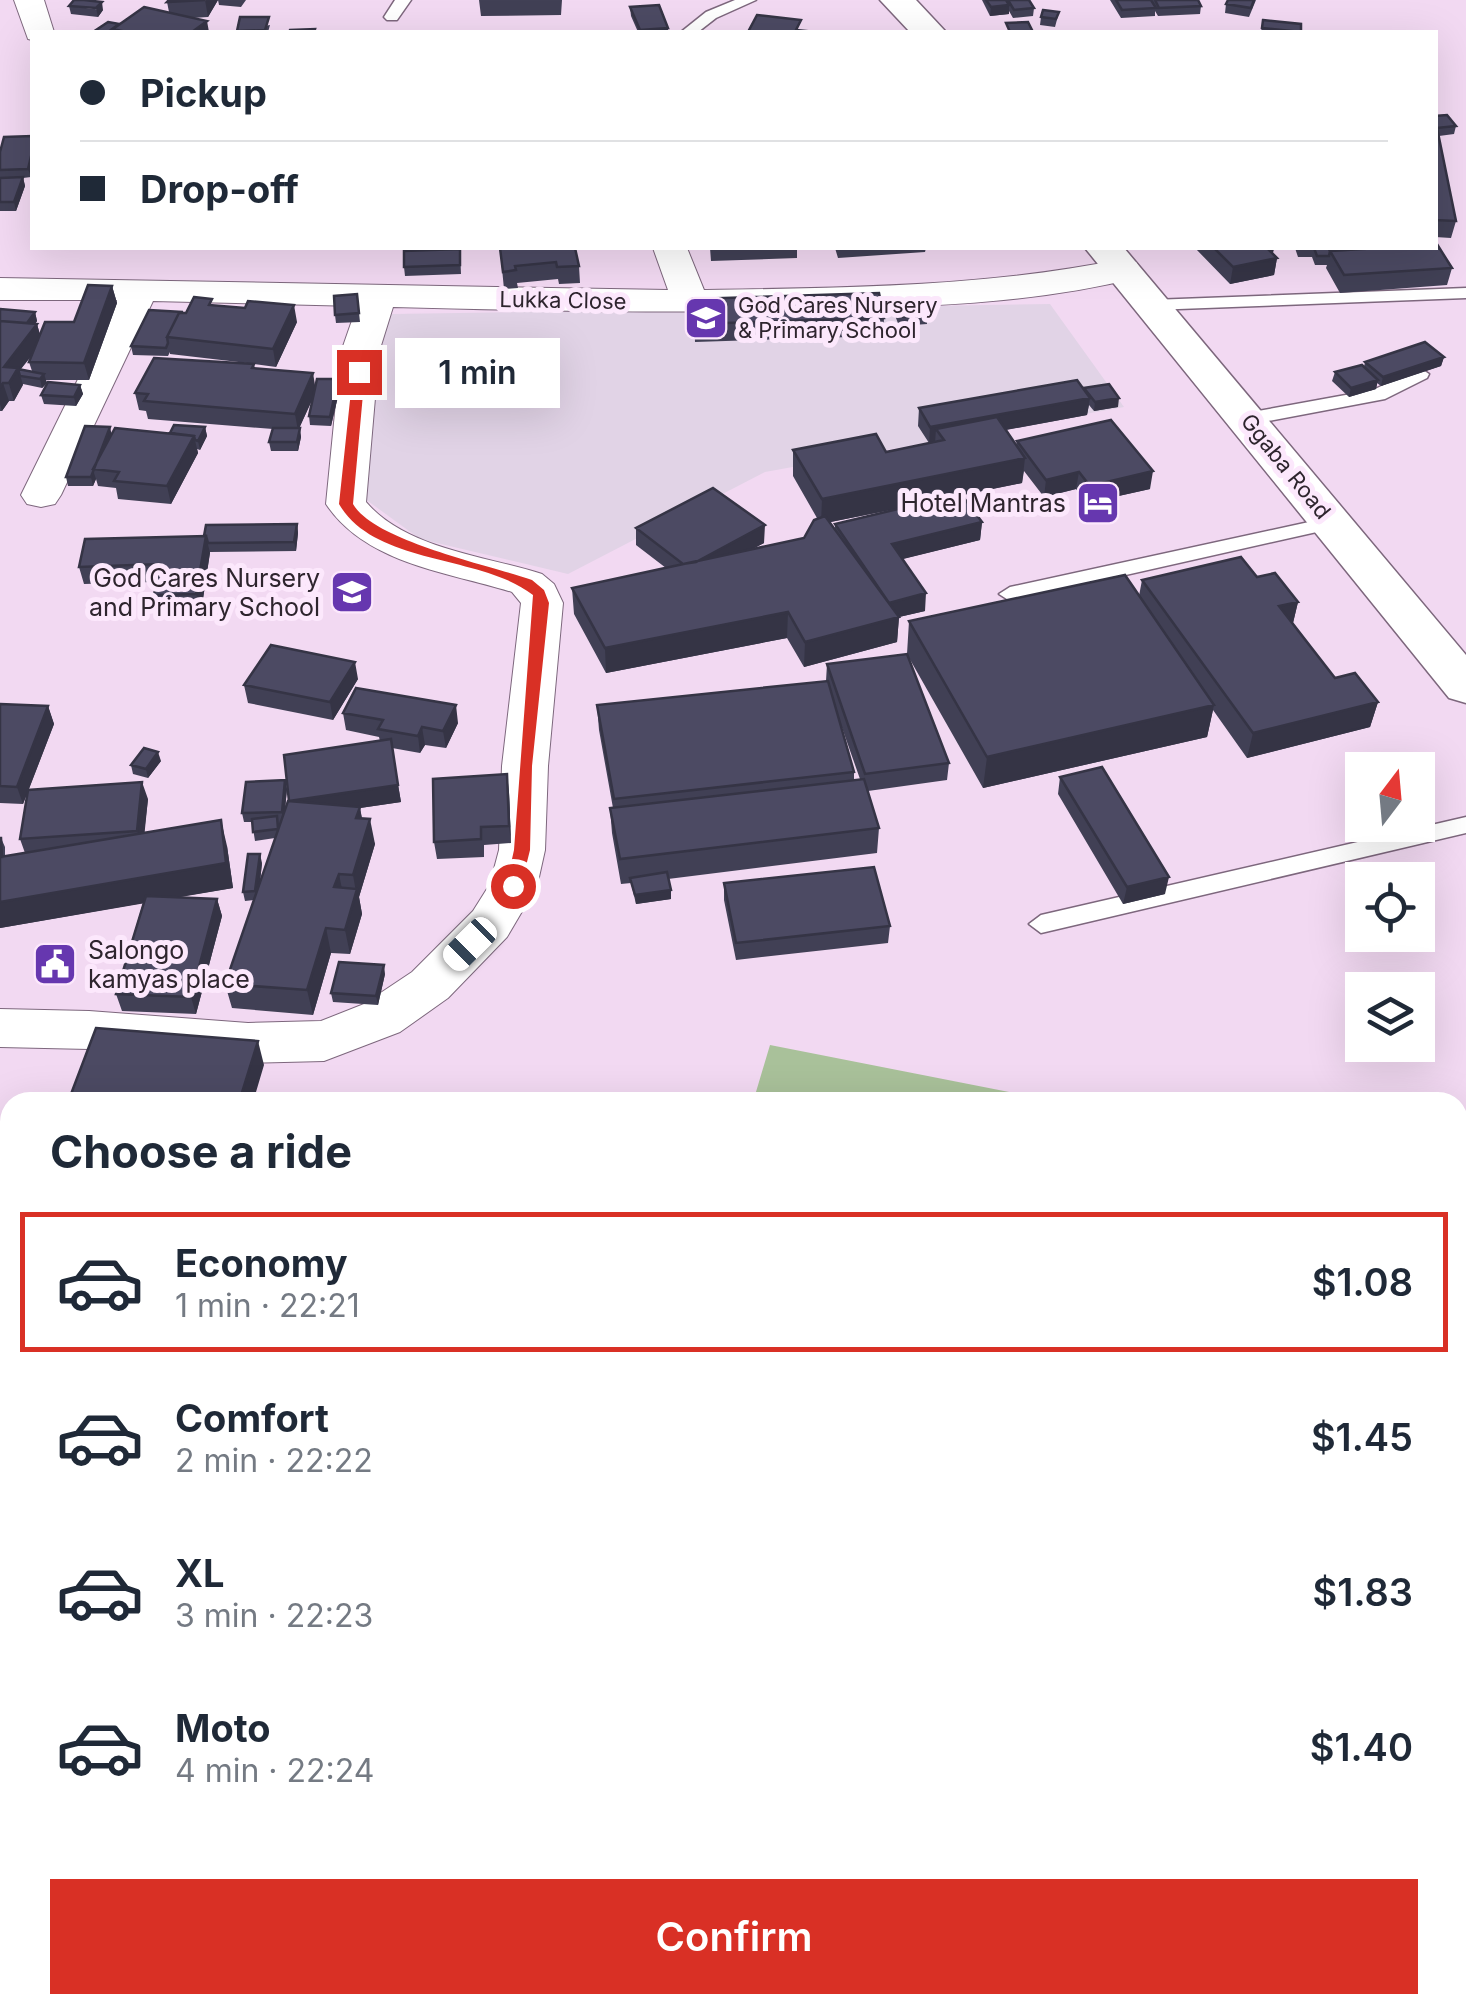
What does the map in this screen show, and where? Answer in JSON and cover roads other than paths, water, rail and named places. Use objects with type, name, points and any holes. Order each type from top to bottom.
[{"type":"main road","points":[[897,0],[928,30]]},
{"type":"main road","name":"Ggaba Road","points":[[1114,259],[1466,686]]},
{"type":"street","points":[[29,0],[38,30]]},
{"type":"street","points":[[671,250],[691,302]]},
{"type":"street","name":"Lukka Close","points":[[0,289],[691,302],[960,294],[1053,286],[1114,259]]},
{"type":"street","points":[[40,495],[139,292]]},
{"type":"street","points":[[0,1028],[88,1030],[248,1043],[324,1041],[382,1018],[430,984],[490,924],[513,886],[522,850],[540,594],[527,583],[412,548],[354,518],[346,504],[360,352],[378,297]]},
{"type":"lane","points":[[392,17],[402,0]]},
{"type":"lane","points":[[691,30],[711,15],[748,0]]},
{"type":"lane","points":[[1152,306],[1466,293]]},
{"type":"lane","points":[[1247,419],[1378,396],[1420,374]]},
{"type":"lane","points":[[1010,594],[1332,522]]},
{"type":"lane","points":[[1041,924],[1466,826]]},
{"type":"place","name":"God Cares Nursery & Primary School","points":[[706,318]]},
{"type":"place","name":"Hotel Mantras","points":[[1098,503]]},
{"type":"place","name":"God Cares Nursery and Primary School","points":[[352,592]]},
{"type":"place","name":"Salongo kamyas place","points":[[55,964]]}]
